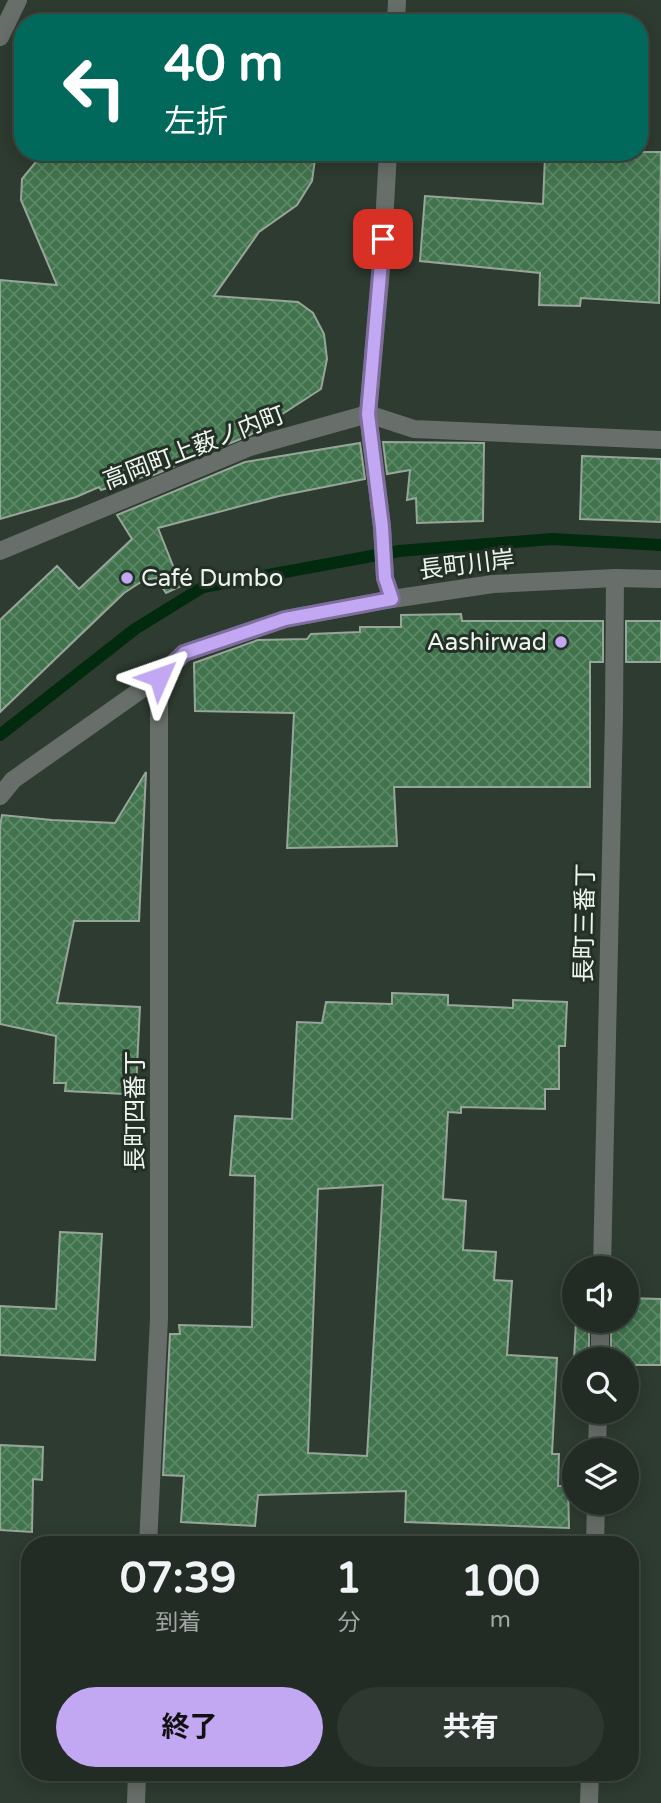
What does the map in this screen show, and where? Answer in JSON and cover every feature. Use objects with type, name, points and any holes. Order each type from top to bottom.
[{"type":"street","points":[[0,37],[18,0]]},
{"type":"street","points":[[387,161],[368,414],[382,527],[385,578],[392,599]]},
{"type":"street","points":[[368,414],[414,429],[661,440]]},
{"type":"street","name":"高岡町上薮ノ内町","points":[[0,551],[250,447],[368,414]]},
{"type":"street","name":"長町川岸","points":[[0,796],[13,780],[159,677],[184,653],[285,619],[493,584],[615,578],[661,579]]},
{"type":"street","name":"長町三番丁","points":[[602,1256],[615,578]]},
{"type":"street","name":"長町四番丁","points":[[148,1536],[159,1318],[159,677]]},
{"type":"street","points":[[595,1536],[596,1515]]},
{"type":"street","points":[[136,1803],[137,1781]]},
{"type":"street","points":[[589,1803],[590,1781]]},
{"type":"building","points":[[648,152],[661,152],[659,303],[581,298],[580,306],[539,305],[540,273],[420,261],[425,196],[543,204],[545,161],[648,161]]},
{"type":"building","points":[[315,161],[312,181],[297,205],[259,232],[214,296],[298,302],[313,313],[324,334],[327,359],[321,389],[250,435],[151,476],[152,474],[101,490],[99,487],[76,497],[0,519],[0,280],[57,285],[21,200],[22,179],[35,163]]},
{"type":"building","points":[[383,442],[484,443],[483,521],[417,523],[416,498],[407,500],[410,470],[387,474]]},
{"type":"building","points":[[360,443],[365,479],[279,496],[158,528],[181,586],[166,593],[156,578],[144,580],[124,593],[0,712],[0,620],[57,566],[79,589],[132,539],[117,515],[245,462]]},
{"type":"building","points":[[582,456],[661,459],[661,522],[580,519]]},
{"type":"building","points":[[461,614],[462,621],[603,621],[603,662],[590,662],[590,787],[394,787],[397,846],[287,848],[294,713],[195,711],[194,663],[258,640],[307,639],[311,634],[360,632],[360,627],[401,627],[401,615]]},
{"type":"building","points":[[626,621],[661,621],[661,662],[626,662]]},
{"type":"building","points":[[146,772],[139,921],[74,921],[57,1003],[140,1007],[136,1087],[125,1087],[125,1094],[65,1091],[66,1083],[54,1083],[56,1036],[0,1024],[2,815],[115,823]]},
{"type":"building","points":[[392,993],[448,995],[448,1005],[513,1008],[513,1000],[567,1002],[565,1046],[559,1046],[559,1089],[545,1089],[545,1109],[461,1107],[461,1113],[448,1112],[443,1199],[466,1201],[463,1250],[496,1252],[494,1280],[512,1281],[507,1355],[557,1358],[552,1454],[559,1454],[558,1486],[562,1486],[562,1515],[569,1515],[569,1528],[405,1522],[406,1491],[258,1495],[255,1526],[181,1522],[184,1476],[163,1475],[170,1334],[180,1334],[179,1325],[252,1327],[255,1176],[230,1175],[235,1116],[292,1119],[297,1022],[322,1023],[326,1002],[392,1004]],"holes":[[[383,1185],[367,1456],[308,1453],[318,1189]]]},
{"type":"building","points":[[60,1232],[102,1234],[95,1360],[0,1355],[0,1306],[56,1309]]},
{"type":"building","points":[[639,1298],[661,1299],[661,1365],[639,1365],[639,1347],[611,1347],[611,1333],[639,1333]]},
{"type":"building","points":[[575,1333],[589,1333],[589,1347],[575,1347]]},
{"type":"building","points":[[0,1445],[43,1447],[42,1480],[33,1479],[32,1532],[0,1530]]},
{"type":"waterway","points":[[0,735],[135,629],[203,587],[399,551],[552,539],[661,545]]},
{"type":"place","name":"Café Dumbo","points":[[127,578]]},
{"type":"place","name":"Aashirwad","points":[[561,642]]},
{"type":"route","points":[[159,677],[184,653],[285,619],[392,599],[385,578],[382,527],[368,414],[383,239]]}]
